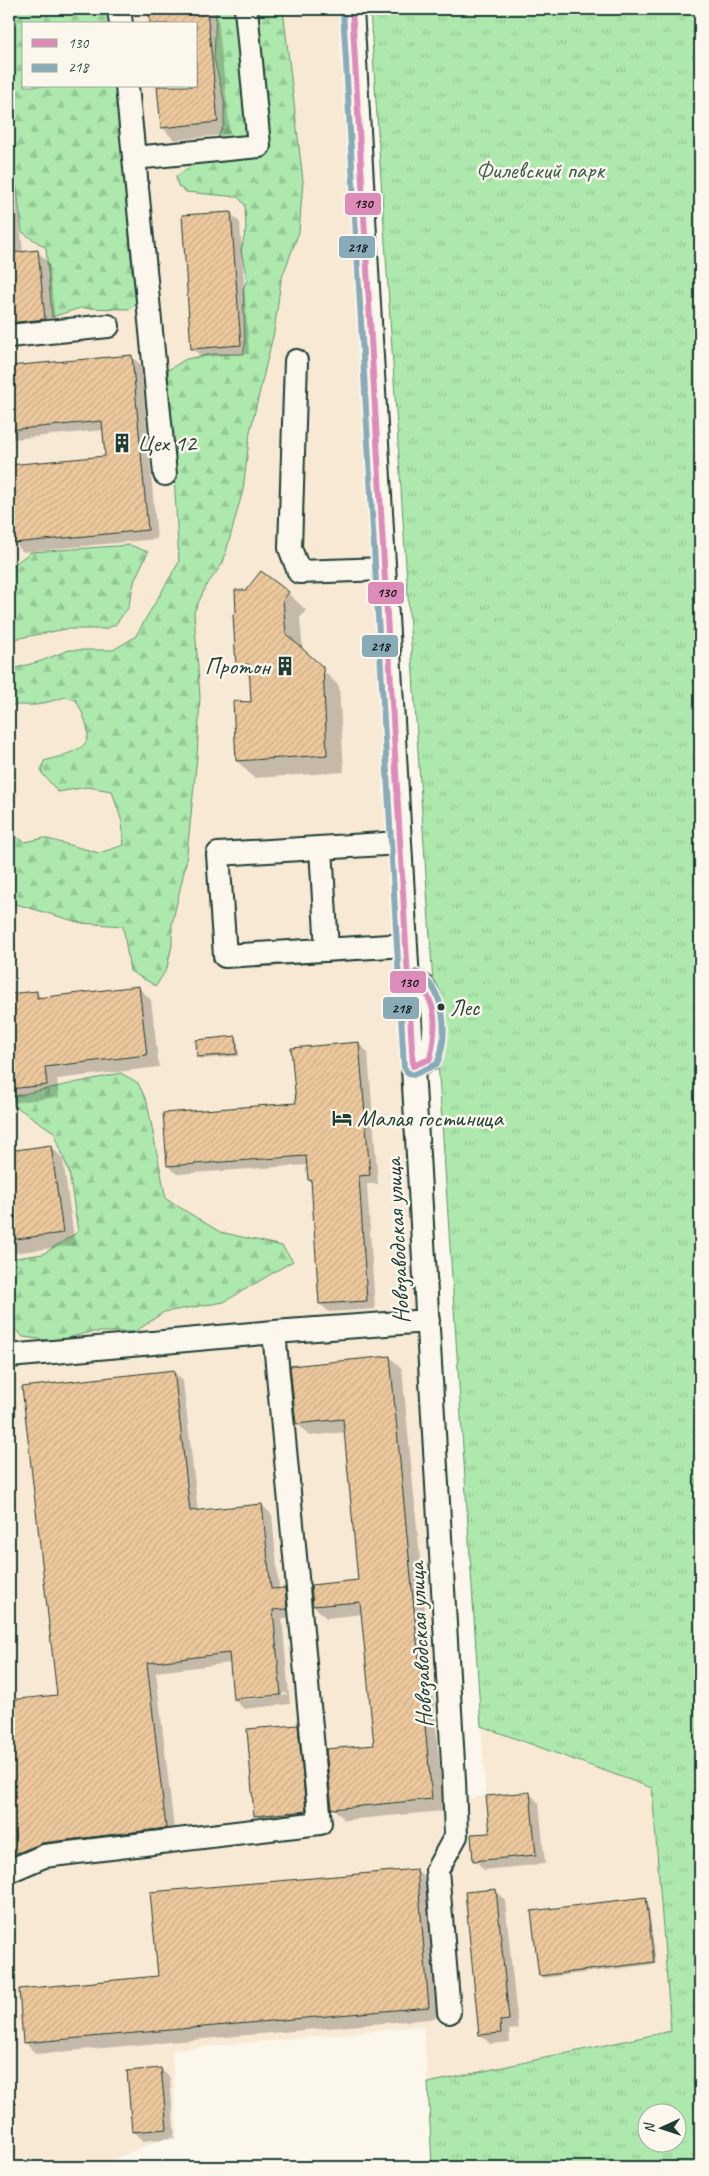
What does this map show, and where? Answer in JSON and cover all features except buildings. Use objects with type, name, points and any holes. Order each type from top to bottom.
[{"type":"street","points":[[119,9],[121,22]]},
{"type":"street","points":[[134,158],[259,146],[246,9]]},
{"type":"street","name":"Новозаводская улица","points":[[352,9],[454,1780],[456,1836],[436,1870],[449,2012]]},
{"type":"street","points":[[127,88],[165,474]]},
{"type":"street","points":[[9,336],[108,326]]},
{"type":"street","points":[[296,361],[290,548],[299,572],[384,569]]},
{"type":"street","points":[[400,843],[218,854],[225,956],[406,945]]},
{"type":"street","points":[[321,848],[327,950]]},
{"type":"street","points":[[11,1352],[428,1321]]},
{"type":"street","points":[[9,1870],[44,1856],[320,1823],[274,1332]]},
{"type":"shaded area","points":[[9,9],[345,9],[448,1800],[486,1796],[481,1726],[652,1788],[671,2031],[428,2083],[423,2026],[172,2050],[177,2133],[95,2167],[9,2167]]},
{"type":"green space","points":[[9,9],[109,9],[111,22],[22,22],[22,88],[116,88],[132,270],[138,303],[129,309],[80,308],[52,317],[46,248],[22,232],[17,188],[9,171]]},
{"type":"green space","points":[[216,9],[283,9],[303,181],[299,232],[281,280],[274,332],[250,432],[243,490],[223,563],[206,586],[194,612],[200,697],[197,757],[186,863],[172,924],[172,945],[167,968],[156,986],[130,971],[123,926],[81,923],[16,904],[9,908],[9,833],[25,842],[44,838],[99,853],[124,845],[122,822],[112,791],[87,787],[58,792],[41,772],[44,761],[80,748],[86,742],[88,736],[87,727],[76,700],[66,697],[37,705],[9,705],[9,670],[41,661],[69,650],[113,650],[135,637],[179,562],[168,370],[186,359],[214,354],[243,354],[245,345],[243,289],[247,280],[241,250],[246,229],[245,205],[238,197],[186,192],[178,186],[176,176],[211,152],[224,124],[224,100],[214,59]]},
{"type":"green space","name":"Филевский парк","points":[[370,9],[700,9],[700,2167],[432,2167],[428,2083],[671,2031],[652,1788],[481,1726]]},
{"type":"green space","points":[[130,545],[148,552],[135,579],[128,608],[115,625],[105,629],[66,629],[9,640],[9,568],[31,552]]},
{"type":"green space","points":[[121,1073],[138,1083],[147,1102],[166,1199],[220,1232],[282,1246],[293,1261],[224,1302],[164,1312],[135,1332],[91,1332],[56,1341],[23,1337],[9,1323],[9,1259],[43,1254],[78,1232],[69,1172],[54,1132],[9,1102],[9,1097]]},
{"type":"transit line","name":"130","points":[[352,9],[413,1066],[430,1059],[435,1024],[434,1013],[426,993],[408,977]]},
{"type":"transit line","name":"218","points":[[343,10],[404,1067],[407,1072],[413,1075],[437,1064],[441,1052],[444,1026],[439,1001],[434,989],[416,972]]},
{"type":"place","name":"Цех 12","points":[[122,443]]},
{"type":"place","name":"Протон","points":[[285,666]]},
{"type":"place","name":"Лес","points":[[441,1007]]},
{"type":"place","name":"Малая гостиница","points":[[342,1118]]}]
